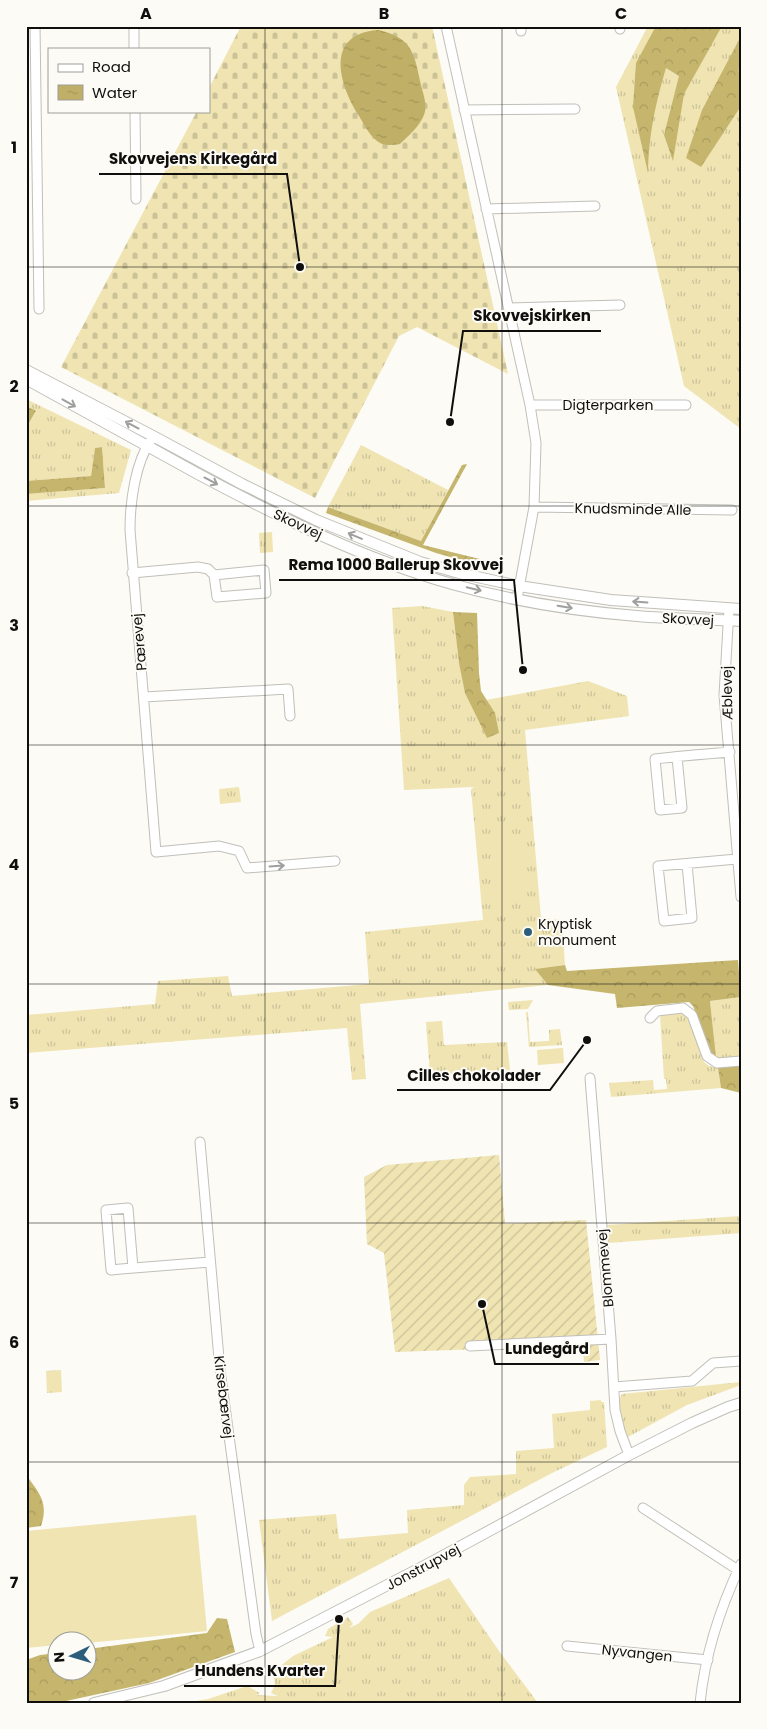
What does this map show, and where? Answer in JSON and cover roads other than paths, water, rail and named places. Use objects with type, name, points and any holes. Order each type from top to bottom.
[{"type":"street","points":[[35,26],[39,309]]},
{"type":"street","points":[[134,26],[134,48]]},
{"type":"street","points":[[446,26],[509,308],[536,443],[534,507],[517,599]]},
{"type":"street","points":[[464,110],[575,109]]},
{"type":"street","points":[[135,112],[136,199]]},
{"type":"street","points":[[486,209],[595,206]]},
{"type":"street","points":[[509,308],[620,305]]},
{"type":"street","name":"Skovvej","points":[[26,370],[242,484],[316,520],[427,564],[519,586],[611,600],[741,609]]},
{"type":"street","name":"Skovvej","points":[[26,379],[248,500],[311,531],[416,573],[517,599],[590,612],[741,621]]},
{"type":"street","name":"Digterparken","points":[[530,406],[686,405]]},
{"type":"street","name":"Pærevej","points":[[153,436],[147,446],[135,481],[130,511],[132,573],[156,852],[219,846],[240,851],[247,868],[335,861]]},
{"type":"street","name":"Knudsminde Alle","points":[[534,507],[732,510]]},
{"type":"street","points":[[132,573],[198,567],[208,569],[214,575],[216,598],[266,592],[264,570],[214,575]]},
{"type":"street","name":"Æblevej","points":[[729,609],[724,695],[738,815],[737,859],[741,897]]},
{"type":"street","points":[[144,696],[288,689],[290,716]]},
{"type":"street","points":[[677,757],[682,808],[660,810],[655,759],[730,752]]},
{"type":"street","points":[[687,864],[692,918],[664,920],[658,866],[737,859]]},
{"type":"street","points":[[650,1018],[657,1011],[683,1008],[692,1015],[707,1056],[717,1063],[741,1061]]},
{"type":"street","name":"Blommevej","points":[[590,1078],[615,1410],[620,1432],[629,1455]]},
{"type":"street","name":"Kirsebærvej","points":[[200,1142],[220,1370],[256,1634],[260,1651]]},
{"type":"street","points":[[133,1268],[128,1208],[106,1210],[111,1270],[210,1262]]},
{"type":"street","points":[[470,1346],[611,1339]]},
{"type":"street","points":[[614,1387],[692,1381],[713,1363],[741,1362]]},
{"type":"street","name":"Jonstrupvej","points":[[94,1703],[164,1686],[260,1651],[428,1564],[629,1455],[692,1423],[741,1403]]},
{"type":"street","points":[[643,1508],[739,1567],[719,1614],[700,1703]]},
{"type":"street","name":"Nyvangen","points":[[567,1646],[708,1660]]},
{"type":"water","points":[[378,30],[398,37],[410,48],[414,56],[425,100],[426,107],[420,123],[400,144],[382,144],[376,141],[352,103],[342,76],[341,62],[343,51],[349,41],[361,34]]},
{"type":"place","name":"Skovvejens Kirkegård","points":[[300,267]]},
{"type":"place","name":"Skovvejskirken","points":[[450,422]]},
{"type":"place","name":"Rema 1000 Ballerup Skovvej","points":[[523,670]]},
{"type":"place","name":"Kryptisk monument","points":[[528,932]]},
{"type":"place","name":"Cilles chokolader","points":[[587,1040]]},
{"type":"place","name":"Lundegård","points":[[482,1304]]},
{"type":"place","name":"Hundens Kvarter","points":[[339,1619]]}]
